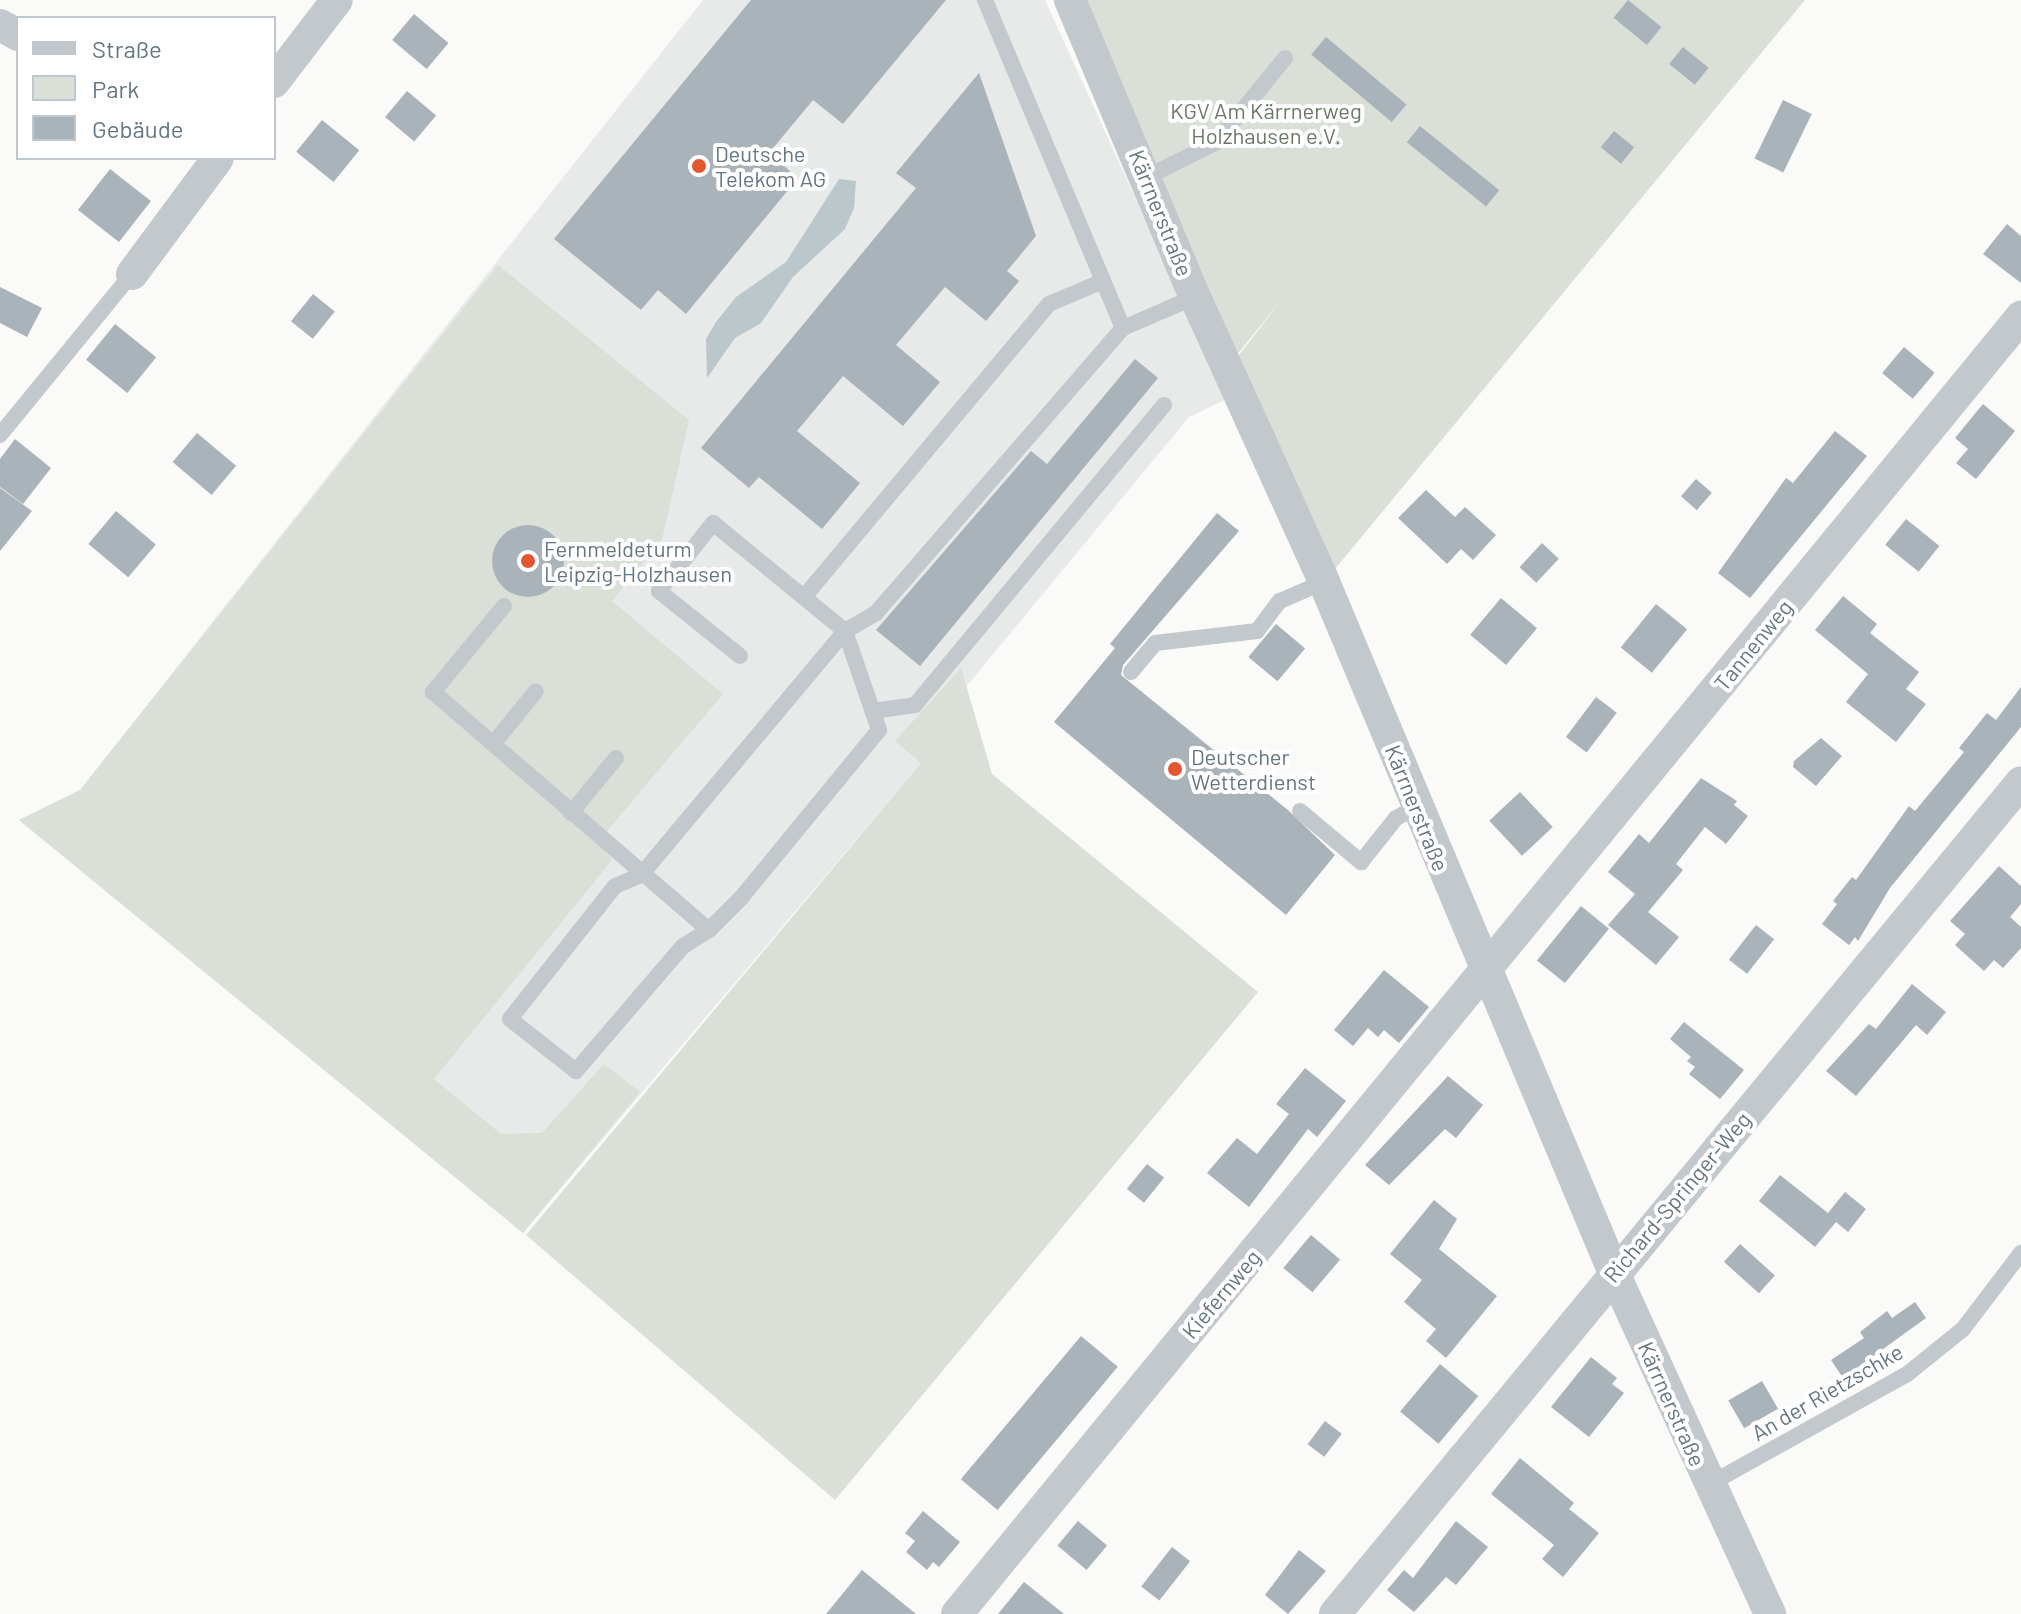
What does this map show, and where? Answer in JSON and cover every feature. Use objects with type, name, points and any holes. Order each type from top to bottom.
[{"type":"street","points":[[276,79],[337,0]]},
{"type":"street","name":"Kärrnerstraße","points":[[1070,0],[1195,297],[1324,582],[1614,1273],[1767,1612]]},
{"type":"street","points":[[132,274],[217,160]]},
{"type":"street","name":"Tannenweg","points":[[1486,973],[2021,317]]},
{"type":"street","name":"Richard-Springer-Weg","points":[[1335,1614],[2021,782]]},
{"type":"street","name":"Kiefernweg","points":[[957,1614],[1486,973]]},
{"type":"lane","points":[[985,0],[1123,328]]},
{"type":"lane","points":[[1147,177],[1217,142],[1285,58]]},
{"type":"lane","points":[[0,435],[132,274]]},
{"type":"lane","points":[[804,597],[1049,304],[1103,281]]},
{"type":"lane","points":[[740,656],[659,591],[713,523],[845,631],[879,730],[742,897],[709,930],[683,946],[576,1071],[510,1019],[615,886],[641,875],[845,631],[876,613],[1123,328],[1195,297]]},
{"type":"lane","points":[[873,711],[915,705],[1164,405]]},
{"type":"lane","points":[[1131,672],[1155,643],[1257,631],[1280,601],[1324,582]]},
{"type":"lane","points":[[504,606],[433,692],[641,875],[709,930]]},
{"type":"lane","points":[[493,744],[536,691]]},
{"type":"lane","points":[[571,813],[616,758]]},
{"type":"lane","points":[[1300,811],[1361,862],[1396,818],[1417,807]]},
{"type":"lane","name":"An der Rietzschke","points":[[1708,1485],[1906,1375],[1963,1329],[2021,1253]]},
{"type":"shaded area","name":"Deutsche Telekom AG","points":[[703,0],[1045,0],[1227,399],[1189,417],[966,687],[921,763],[523,1233],[19,820],[80,790]]},
{"type":"shaded area","points":[[839,179],[856,181],[854,208],[845,229],[793,277],[761,323],[735,338],[707,378],[706,339],[716,322],[736,297],[786,262]]},
{"type":"green space","name":"KGV Am Kärrnerweg Holzhausen e.V.","points":[[1084,0],[1805,0],[1335,569],[1236,359],[1283,298],[1232,361]]},
{"type":"green space","points":[[498,265],[689,420],[662,540],[612,601],[723,694],[601,838],[612,860],[434,1079],[501,1134],[542,1133],[604,1064],[640,1092],[523,1233],[19,820],[80,790]]},
{"type":"green space","points":[[961,668],[992,774],[1258,992],[835,1500],[526,1235],[921,763],[895,741]]},
{"type":"building","name":"Deutsche Telekom AG","points":[[751,0],[946,0],[843,124],[813,100],[769,153],[798,178],[686,314],[658,290],[641,310],[554,239]]},
{"type":"building","points":[[1628,0],[1661,27],[1647,45],[1614,18]]},
{"type":"building","points":[[414,14],[448,43],[427,69],[392,40]]},
{"type":"building","points":[[1326,37],[1406,104],[1392,122],[1311,55]]},
{"type":"building","points":[[1683,47],[1709,68],[1695,85],[1669,64]]},
{"type":"building","points":[[979,73],[1036,236],[1007,271],[1019,281],[986,321],[945,287],[896,345],[940,382],[903,426],[843,376],[797,431],[860,483],[822,529],[759,477],[749,488],[701,448],[916,188],[896,173]]},
{"type":"building","points":[[407,91],[436,115],[414,141],[385,117]]},
{"type":"building","points":[[1783,100],[1812,114],[1783,172],[1755,158]]},
{"type":"building","points":[[322,120],[359,150],[334,182],[296,152]]},
{"type":"building","points":[[1420,126],[1499,190],[1486,207],[1407,142]]},
{"type":"building","points":[[1614,131],[1634,147],[1621,164],[1601,147]]},
{"type":"building","points":[[110,169],[151,201],[119,242],[78,210]]},
{"type":"building","points":[[2007,224],[2021,236],[2021,283],[1983,254]]},
{"type":"building","points":[[0,287],[42,308],[27,337],[0,323]]},
{"type":"building","points":[[313,294],[335,312],[313,339],[291,321]]},
{"type":"building","points":[[115,324],[156,357],[127,393],[86,360]]},
{"type":"building","points":[[1904,347],[1935,373],[1913,399],[1882,373]]},
{"type":"building","points":[[1135,359],[1158,378],[920,666],[876,630],[1031,451],[1047,464]]},
{"type":"building","points":[[1983,404],[2015,431],[1976,479],[1956,463],[1968,449],[1955,438]]},
{"type":"building","points":[[1835,431],[1867,456],[1750,598],[1718,573],[1786,478],[1793,483]]},
{"type":"building","points":[[197,433],[236,466],[212,495],[173,462]]},
{"type":"building","points":[[15,439],[51,468],[23,504],[0,487],[0,459]]},
{"type":"building","points":[[1696,479],[1712,493],[1697,510],[1681,496]]},
{"type":"building","points":[[0,488],[32,511],[0,551]]},
{"type":"building","points":[[1426,490],[1455,517],[1465,507],[1496,535],[1473,560],[1461,549],[1447,564],[1398,518]]},
{"type":"building","points":[[116,511],[156,544],[128,577],[88,544]]},
{"type":"building","name":"Deutscher Wetterdienst","points":[[1217,513],[1239,531],[1123,665],[1121,675],[1289,811],[1335,855],[1286,915],[1054,722],[1115,648],[1110,644]]},
{"type":"building","points":[[1906,519],[1939,546],[1919,572],[1885,545]]},
{"type":"building","points":[[528,525],[548,531],[558,541],[564,561],[558,581],[548,591],[528,597],[508,591],[498,581],[492,561],[498,541],[508,531]]},
{"type":"building","points":[[1542,543],[1559,559],[1536,583],[1519,567]]},
{"type":"building","points":[[1843,596],[1877,624],[1870,633],[1919,672],[1906,689],[1926,704],[1896,742],[1846,702],[1868,674],[1815,630]]},
{"type":"building","points":[[1501,598],[1537,628],[1506,665],[1470,635]]},
{"type":"building","points":[[1656,604],[1687,629],[1652,673],[1621,648]]},
{"type":"building","points":[[1276,624],[1305,648],[1277,681],[1248,657]]},
{"type":"building","points":[[2021,687],[2021,727],[1890,888],[1858,941],[1855,937],[1849,945],[1822,924],[1837,904],[1833,901],[1852,877],[1856,880],[1909,806],[1915,811],[1964,752],[1959,748],[1987,713],[1996,720]]},
{"type":"building","points":[[1596,697],[1617,713],[1587,753],[1566,737]]},
{"type":"building","points":[[1821,738],[1842,756],[1816,786],[1793,767],[1794,761]]},
{"type":"building","points":[[1701,778],[1737,801],[1734,805],[1748,816],[1726,844],[1705,827],[1676,864],[1683,870],[1648,912],[1679,937],[1656,965],[1608,925],[1635,894],[1608,872],[1639,834],[1649,843]]},
{"type":"building","points":[[1520,792],[1553,827],[1522,856],[1489,821]]},
{"type":"building","points":[[1999,866],[2021,886],[2021,904],[2010,917],[2021,927],[2021,948],[2003,968],[1994,960],[1984,971],[1955,945],[1965,934],[1950,921]]},
{"type":"building","points":[[1581,906],[1609,929],[1565,983],[1537,960]]},
{"type":"building","points":[[1756,925],[1774,939],[1747,974],[1729,960]]},
{"type":"building","points":[[1384,970],[1429,1007],[1399,1043],[1384,1030],[1378,1037],[1368,1028],[1353,1046],[1334,1030]]},
{"type":"building","points":[[1912,984],[1946,1012],[1927,1035],[1916,1025],[1856,1096],[1826,1071],[1869,1024],[1876,1029]]},
{"type":"building","points":[[1684,1022],[1744,1070],[1720,1099],[1689,1074],[1695,1067],[1687,1061],[1691,1057],[1670,1039]]},
{"type":"building","points":[[1305,1068],[1346,1101],[1317,1137],[1308,1129],[1249,1207],[1207,1173],[1237,1138],[1257,1154],[1289,1114],[1276,1104]]},
{"type":"building","points":[[1448,1076],[1483,1105],[1456,1138],[1445,1129],[1389,1185],[1365,1165]]},
{"type":"building","points":[[1147,1164],[1164,1178],[1144,1203],[1127,1189]]},
{"type":"building","points":[[1780,1175],[1828,1213],[1845,1192],[1866,1209],[1848,1232],[1836,1222],[1815,1247],[1759,1201]]},
{"type":"building","points":[[1434,1200],[1457,1219],[1439,1249],[1497,1296],[1446,1358],[1426,1341],[1436,1329],[1404,1302],[1422,1280],[1390,1254]]},
{"type":"building","points":[[1311,1235],[1340,1259],[1312,1292],[1283,1268]]},
{"type":"building","points":[[1740,1244],[1775,1275],[1759,1293],[1724,1262]]},
{"type":"building","points":[[1915,1302],[1926,1318],[1843,1378],[1831,1360],[1864,1338],[1860,1332],[1887,1311],[1892,1318]]},
{"type":"building","points":[[1081,1336],[1118,1367],[998,1510],[961,1479]]},
{"type":"building","points":[[1591,1357],[1617,1378],[1612,1384],[1624,1393],[1589,1437],[1551,1407]]},
{"type":"building","points":[[1440,1364],[1478,1396],[1438,1444],[1400,1411]]},
{"type":"building","points":[[1762,1381],[1778,1409],[1744,1428],[1728,1400]]},
{"type":"building","points":[[1325,1421],[1342,1434],[1324,1457],[1308,1444]]},
{"type":"building","points":[[1520,1458],[1574,1503],[1569,1509],[1599,1533],[1563,1577],[1542,1559],[1554,1545],[1491,1494]]},
{"type":"building","points":[[923,1511],[960,1542],[939,1567],[933,1562],[927,1570],[906,1552],[915,1541],[905,1533]]},
{"type":"building","points":[[1078,1521],[1107,1545],[1087,1570],[1057,1546]]},
{"type":"building","points":[[1456,1521],[1488,1547],[1456,1585],[1446,1577],[1414,1612],[1387,1590],[1404,1570],[1413,1578]]},
{"type":"building","points":[[1172,1547],[1190,1561],[1159,1601],[1141,1586]]},
{"type":"building","points":[[1299,1550],[1326,1571],[1288,1614],[1265,1595]]},
{"type":"building","points":[[862,1570],[916,1614],[826,1614]]},
{"type":"building","points":[[1024,1582],[1064,1614],[998,1614]]},
{"type":"place","name":"Deutsche Telekom AG","points":[[699,166]]},
{"type":"place","name":"Fernmeldeturm Leipzig-Holzhausen","points":[[528,561]]},
{"type":"place","name":"Deutscher Wetterdienst","points":[[1175,769]]}]
